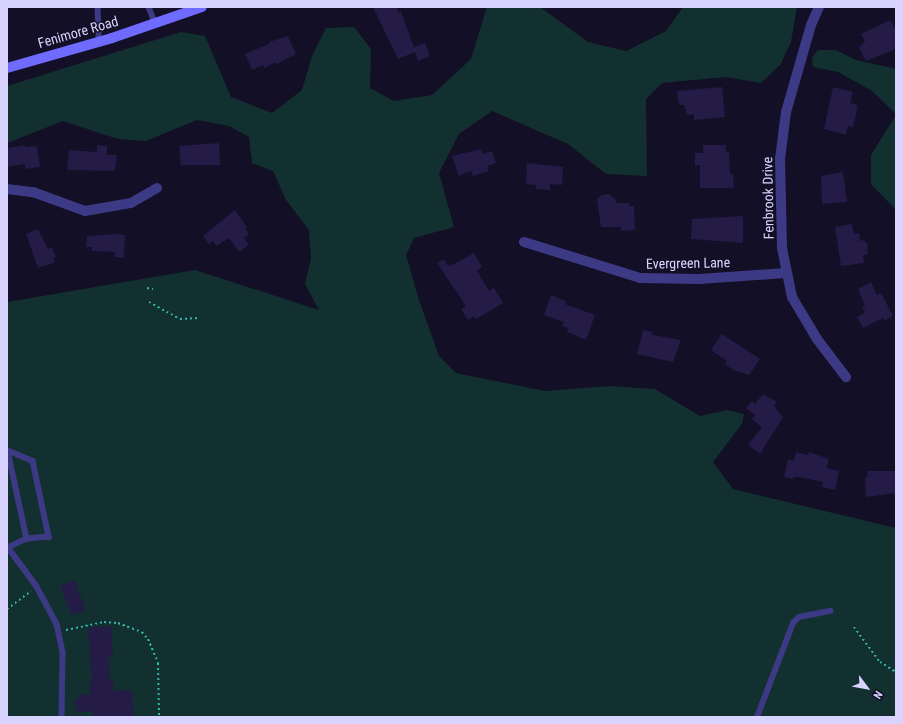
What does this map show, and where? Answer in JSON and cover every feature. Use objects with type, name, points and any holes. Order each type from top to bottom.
[{"type":"street","name":"Fenimore Road","points":[[7,68],[99,41],[202,7]]},
{"type":"street","name":"Fenbrook Drive","points":[[819,7],[812,25],[786,112],[780,159],[786,272],[792,297],[817,340],[846,376]]},
{"type":"street","points":[[7,189],[33,192],[85,211],[131,203],[158,188]]},
{"type":"street","name":"Evergreen Lane","points":[[524,242],[640,278],[699,279],[786,272]]},
{"type":"lane","points":[[98,7],[99,41]]},
{"type":"lane","points":[[148,7],[155,23]]},
{"type":"lane","points":[[7,451],[27,540]]},
{"type":"lane","points":[[7,451],[33,461],[49,537],[27,540],[8,547],[50,607],[59,631],[63,653],[62,714],[68,717]]},
{"type":"lane","points":[[757,717],[793,623],[798,617],[830,611]]},
{"type":"path","points":[[147,288],[153,289]]},
{"type":"path","points":[[149,302],[180,319],[199,318]]},
{"type":"path","points":[[7,609],[36,587]]},
{"type":"path","points":[[59,631],[104,622],[118,623],[142,632],[148,639],[158,663],[159,717]]},
{"type":"path","points":[[854,627],[880,662],[896,672]]},
{"type":"green space","points":[[487,7],[540,7],[588,42],[626,51],[666,31],[683,7],[797,7],[791,42],[780,65],[761,83],[726,77],[662,83],[646,99],[647,176],[606,174],[568,144],[492,111],[459,134],[439,173],[454,227],[414,238],[406,255],[419,300],[439,356],[456,373],[545,391],[609,386],[655,389],[700,416],[727,410],[744,414],[742,424],[713,462],[733,489],[896,528],[896,717],[7,717],[7,302],[195,270],[319,310],[305,284],[311,258],[309,230],[286,200],[273,171],[252,163],[249,137],[229,126],[197,120],[146,141],[118,139],[63,121],[7,143],[7,86],[181,32],[205,36],[231,97],[272,113],[302,90],[312,56],[326,28],[354,27],[371,49],[370,88],[394,101],[432,95],[471,59]]},
{"type":"green space","points":[[818,50],[836,50],[856,60],[896,69],[896,114],[872,91],[838,72],[813,67],[812,57]]},
{"type":"green space","points":[[896,115],[896,210],[871,184],[871,155]]},
{"type":"building","points":[[373,7],[396,7],[399,13],[401,12],[414,47],[425,43],[430,56],[418,61],[415,52],[398,59]]},
{"type":"building","points":[[890,20],[896,31],[896,49],[866,61],[859,47],[865,41],[861,34]]},
{"type":"building","points":[[288,36],[296,54],[277,64],[276,62],[264,68],[263,65],[252,70],[245,54],[269,44],[269,42]]},
{"type":"building","points":[[722,87],[725,117],[694,120],[694,114],[687,115],[684,105],[679,105],[677,91]]},
{"type":"building","points":[[833,87],[853,92],[850,103],[858,105],[853,127],[848,126],[846,135],[824,129]]},
{"type":"building","points":[[219,143],[220,165],[181,165],[179,146]]},
{"type":"building","points":[[25,145],[25,147],[37,146],[40,167],[25,169],[25,164],[7,167],[7,148]]},
{"type":"building","points":[[97,145],[107,146],[107,155],[117,155],[115,171],[67,170],[69,150],[97,152]]},
{"type":"building","points":[[703,145],[726,145],[726,152],[729,152],[730,174],[733,174],[734,188],[700,188],[700,165],[695,165],[695,153],[703,153]]},
{"type":"building","points":[[481,149],[483,154],[492,151],[496,163],[487,166],[489,171],[473,176],[471,171],[459,176],[452,156]]},
{"type":"building","points":[[527,163],[563,167],[562,185],[550,184],[550,190],[536,189],[536,185],[526,184]]},
{"type":"building","points":[[843,172],[847,202],[822,204],[821,176]]},
{"type":"building","points":[[609,194],[616,200],[616,203],[629,203],[629,206],[634,206],[635,230],[621,231],[621,227],[601,227],[597,199],[602,195]]},
{"type":"building","points":[[235,210],[247,227],[245,228],[249,234],[244,238],[249,245],[239,252],[229,238],[216,246],[213,241],[209,244],[203,236]]},
{"type":"building","points":[[743,216],[743,243],[691,239],[692,219]]},
{"type":"building","points":[[852,224],[854,234],[859,233],[860,241],[864,240],[867,244],[868,254],[863,255],[864,263],[841,266],[835,227]]},
{"type":"building","points":[[38,229],[48,249],[52,247],[56,257],[53,258],[55,262],[38,268],[26,234]]},
{"type":"building","points":[[115,234],[125,235],[124,258],[115,257],[115,252],[92,251],[92,247],[86,247],[87,236]]},
{"type":"building","points":[[474,253],[482,267],[477,271],[489,291],[494,288],[503,303],[476,319],[474,316],[468,320],[461,309],[466,306],[437,263],[444,259],[448,266]]},
{"type":"building","points":[[871,282],[877,295],[881,293],[893,316],[884,321],[883,318],[863,328],[857,317],[865,313],[862,308],[865,306],[858,289]]},
{"type":"building","points":[[551,295],[566,301],[565,304],[595,315],[586,340],[567,332],[568,328],[562,326],[564,322],[544,315]]},
{"type":"building","points":[[643,330],[653,332],[652,335],[681,340],[673,362],[637,354]]},
{"type":"building","points":[[722,334],[760,359],[749,375],[733,370],[725,364],[727,361],[711,350]]},
{"type":"building","points":[[763,394],[777,402],[774,406],[783,417],[760,454],[748,445],[762,427],[752,419],[755,415],[746,408],[752,401],[755,404]]},
{"type":"building","points":[[796,452],[808,455],[809,452],[829,459],[827,468],[839,471],[835,490],[822,487],[823,482],[799,477],[794,477],[793,479],[784,477],[788,459],[794,461]]},
{"type":"building","points":[[867,471],[896,471],[896,493],[866,497],[865,477],[868,477]]},
{"type":"building","points":[[74,580],[86,610],[72,615],[60,586]]},
{"type":"building","points":[[111,626],[113,657],[108,658],[110,680],[113,680],[113,691],[131,690],[134,717],[93,717],[93,712],[76,711],[75,699],[79,699],[78,695],[90,694],[89,683],[92,682],[88,628]]}]
